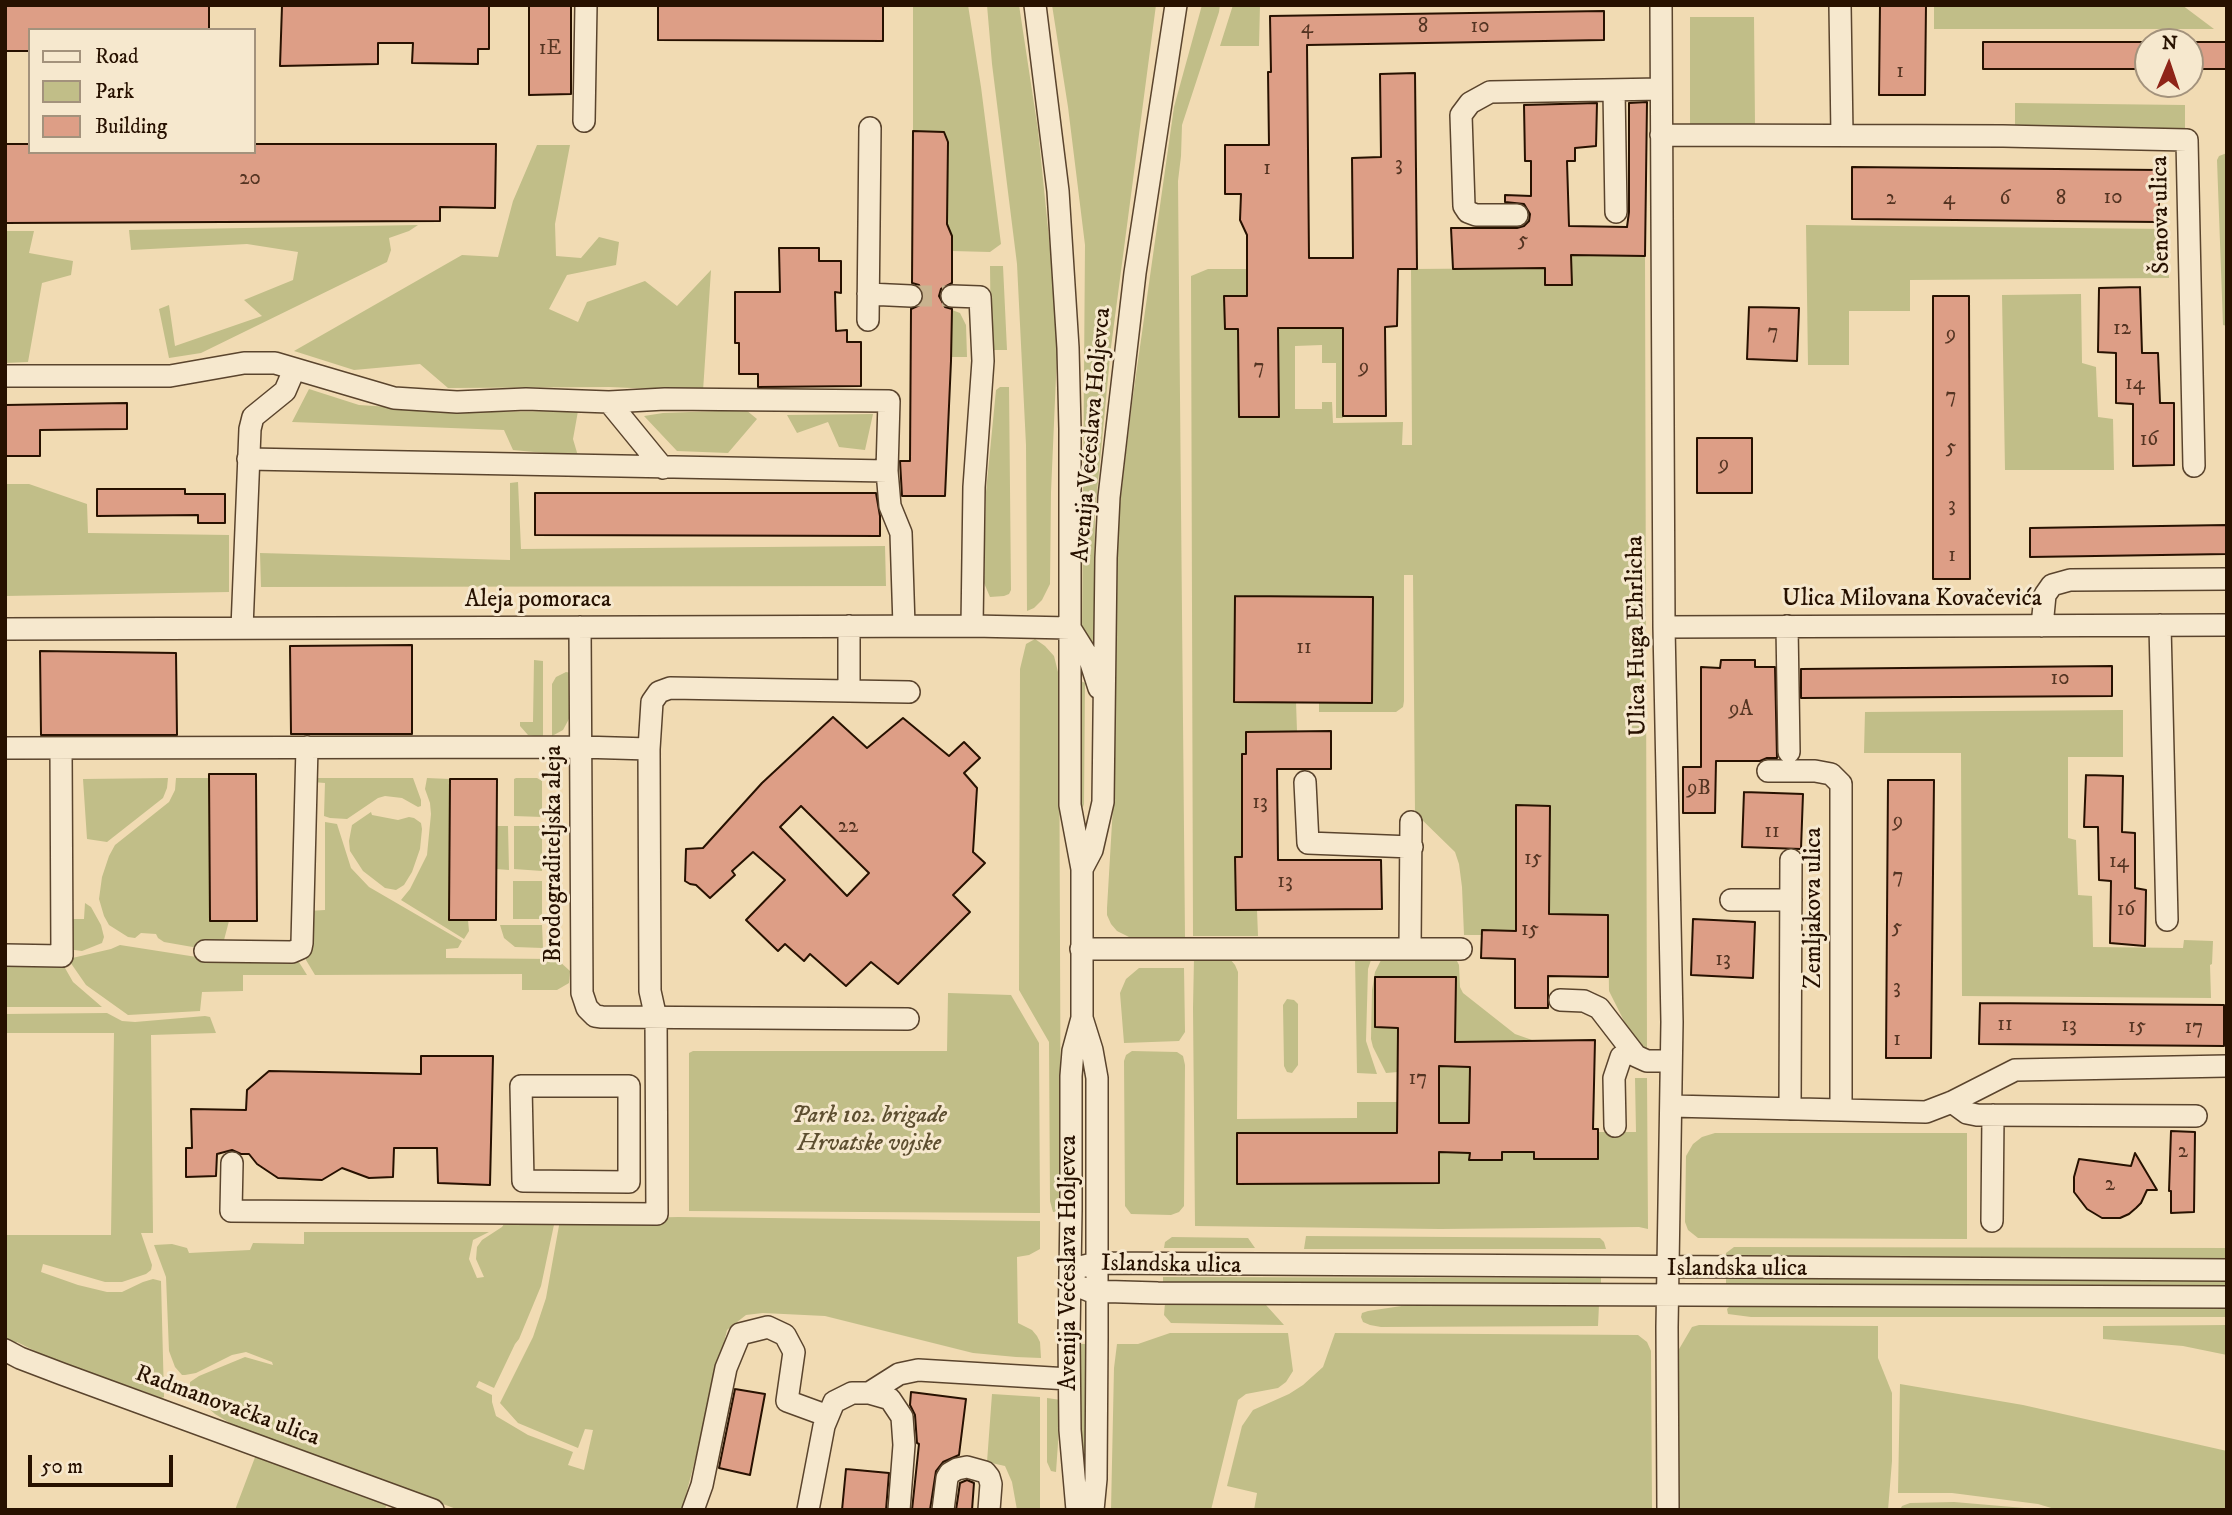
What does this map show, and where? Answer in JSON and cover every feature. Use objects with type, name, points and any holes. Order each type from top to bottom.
[{"type":"street","points":[[584,121],[586,5]]},
{"type":"street","name":"Avenija Većeslava Holjevca","points":[[1035,5],[1058,191],[1066,304],[1070,429],[1070,805],[1082,869],[1082,1017],[1073,1051],[1071,1076],[1069,1379],[1071,1458],[1077,1510]]},
{"type":"street","name":"Avenija Većeslava Holjevca","points":[[1082,869],[1092,850],[1103,802],[1105,558],[1110,497],[1135,273],[1176,5]]},
{"type":"street","points":[[1173,28],[1191,5]]},
{"type":"street","name":"Ulica Huga Ehrlicha","points":[[1661,5],[1664,627],[1671,1061],[1668,1510]]},
{"type":"street","points":[[1840,5],[1842,135]]},
{"type":"street","points":[[1517,215],[1476,215],[1468,212],[1464,206],[1461,116],[1470,103],[1490,92],[1661,89]]},
{"type":"street","points":[[1615,90],[1616,212]]},
{"type":"street","points":[[868,320],[870,128]]},
{"type":"street","name":"Šenova ulica","points":[[1661,135],[2187,139],[2194,466]]},
{"type":"street","points":[[868,294],[911,296]]},
{"type":"street","points":[[952,296],[980,297],[983,361],[974,487],[972,625]]},
{"type":"street","points":[[5,376],[170,376],[244,363],[275,363],[394,398],[457,402],[889,401],[887,471],[890,506],[901,533],[905,626]]},
{"type":"street","points":[[242,628],[250,429],[253,417],[285,391],[294,370]]},
{"type":"street","points":[[609,402],[663,468]]},
{"type":"street","points":[[248,459],[887,471]]},
{"type":"street","points":[[2042,626],[2045,595],[2052,585],[2070,580],[2227,579]]},
{"type":"street","name":"Aleja pomoraca","points":[[5,629],[972,625],[1070,628]]},
{"type":"street","points":[[2160,625],[2167,920]]},
{"type":"street","name":"Ulica Milovana Kovačevića","points":[[1664,627],[2227,625]]},
{"type":"street","points":[[849,626],[849,691]]},
{"type":"street","points":[[1787,626],[1789,752]]},
{"type":"street","name":"Brodograditeljska aleja","points":[[580,627],[584,1003],[595,1016],[602,1017],[908,1019]]},
{"type":"street","points":[[1070,628],[1082,644],[1097,677],[1105,718]]},
{"type":"street","points":[[232,1163],[231,1211],[657,1214],[656,1018],[650,991],[649,749],[652,702],[659,692],[670,688],[909,692]]},
{"type":"street","points":[[205,951],[292,952],[300,948],[307,747]]},
{"type":"street","points":[[5,748],[649,749]]},
{"type":"street","points":[[5,954],[62,956],[61,748]]},
{"type":"street","name":"Zemljakova ulica","points":[[1768,771],[1815,771],[1831,774],[1841,784],[1842,1110]]},
{"type":"street","points":[[1305,782],[1308,843],[1412,847]]},
{"type":"street","points":[[1410,948],[1411,822]]},
{"type":"street","points":[[1790,1109],[1791,860]]},
{"type":"street","points":[[1731,900],[1791,900]]},
{"type":"street","points":[[1082,949],[1461,948]]},
{"type":"street","points":[[1560,1000],[1584,1001],[1599,1008],[1633,1052],[1647,1061],[1671,1061]]},
{"type":"street","name":"Avenija Većeslava Holjevca","points":[[1082,1017],[1097,1078],[1096,1479],[1093,1510]]},
{"type":"street","points":[[1615,1126],[1614,1078],[1620,1057],[1633,1052]]},
{"type":"street","points":[[1671,1106],[1926,1112],[2015,1070],[2227,1066]]},
{"type":"street","points":[[521,1086],[629,1086],[629,1182],[523,1181],[521,1086]]},
{"type":"street","points":[[1952,1102],[1967,1112],[1993,1115],[2196,1116]]},
{"type":"street","points":[[1992,1221],[1993,1115]]},
{"type":"street","name":"Islandska ulica","points":[[2227,1270],[1097,1262],[1080,1267],[1070,1276],[1078,1286],[1097,1292],[2227,1297]]},
{"type":"street","points":[[693,1510],[702,1485],[726,1368],[740,1334],[768,1327],[785,1335],[794,1352],[787,1401],[828,1416]]},
{"type":"street","name":"Radmanovačka ulica","points":[[5,1350],[74,1379],[433,1510]]},
{"type":"street","points":[[869,1393],[898,1374],[918,1370],[1069,1379]]},
{"type":"street","points":[[808,1510],[824,1426],[834,1402],[852,1392],[890,1399],[902,1417],[904,1444],[899,1510]]},
{"type":"street","points":[[943,1510],[947,1478],[957,1469],[967,1467],[985,1472],[989,1477],[989,1510]]},
{"type":"green space","points":[[913,5],[968,5],[1001,244],[990,252],[952,251],[952,236],[947,224],[948,142],[944,132],[913,131]]},
{"type":"green space","points":[[987,5],[1019,5],[1038,130],[1052,268],[1057,354],[1050,584],[1042,600],[1027,611],[1026,445],[1017,264]]},
{"type":"green space","points":[[1052,5],[1156,5],[1111,347],[1095,513],[1092,646],[1082,631],[1085,245]]},
{"type":"green space","points":[[1202,5],[1220,5],[1182,125],[1178,181],[1185,937],[1129,937],[1117,931],[1107,915],[1115,772],[1115,569],[1118,520],[1174,107]]},
{"type":"green space","points":[[1233,5],[1260,5],[1259,46],[1220,46]]},
{"type":"green space","points":[[1934,5],[2182,5],[2214,29],[2134,28],[1934,29]]},
{"type":"green space","points":[[1690,17],[1754,17],[1755,125],[1690,125]]},
{"type":"green space","points":[[2015,103],[2185,105],[2185,133],[2015,131]]},
{"type":"green space","points":[[537,145],[570,145],[555,224],[556,256],[581,258],[599,237],[619,242],[616,265],[567,275],[549,309],[578,322],[587,302],[645,281],[677,306],[711,270],[703,391],[609,387],[448,388],[420,364],[354,370],[294,351],[462,255],[498,257],[513,201]]},
{"type":"green space","points":[[2227,153],[2227,326],[2223,325],[2217,160],[2219,156]]},
{"type":"green space","points":[[418,225],[389,238],[391,250],[387,262],[201,353],[169,358],[159,309],[169,305],[175,346],[262,316],[244,300],[293,280],[298,252],[247,244],[131,250],[129,230]]},
{"type":"green space","points":[[1806,225],[2167,229],[2169,278],[1910,280],[1910,311],[1849,311],[1849,365],[1808,365]]},
{"type":"green space","points":[[5,231],[34,231],[29,253],[73,261],[71,275],[42,283],[28,362],[5,363]]},
{"type":"green space","points":[[1571,255],[1645,256],[1647,1054],[1632,1037],[1609,991],[1608,915],[1549,914],[1549,806],[1516,806],[1516,931],[1482,930],[1481,935],[1464,935],[1462,887],[1455,852],[1415,813],[1413,575],[1404,575],[1404,701],[1403,707],[1396,712],[1319,712],[1319,702],[1372,702],[1373,597],[1235,596],[1234,701],[1296,702],[1297,731],[1246,732],[1246,754],[1242,754],[1242,838],[1247,857],[1235,857],[1236,909],[1257,910],[1258,936],[1193,936],[1191,276],[1208,269],[1247,269],[1247,296],[1224,296],[1225,329],[1238,329],[1239,417],[1279,417],[1278,328],[1343,328],[1343,418],[1336,418],[1336,363],[1322,363],[1322,345],[1295,346],[1295,409],[1322,409],[1322,402],[1332,402],[1333,423],[1403,422],[1402,445],[1412,445],[1411,269],[1545,268],[1545,285],[1571,285]]},
{"type":"green space","points":[[990,266],[1003,266],[1007,350],[991,350]]},
{"type":"green space","points":[[2081,294],[2082,363],[2096,367],[2098,417],[2113,419],[2114,470],[2005,470],[2002,295]]},
{"type":"green space","points":[[952,310],[960,313],[966,325],[967,357],[951,357]]},
{"type":"green space","points":[[1009,387],[1011,590],[1004,596],[990,597],[984,583],[986,492],[996,390]]},
{"type":"green space","points":[[309,389],[359,405],[467,412],[578,411],[573,439],[578,456],[513,450],[504,430],[292,422]]},
{"type":"green space","points":[[746,410],[757,419],[728,453],[677,451],[644,416],[663,413]]},
{"type":"green space","points":[[873,414],[865,450],[839,447],[828,422],[797,433],[787,415]]},
{"type":"green space","points":[[518,482],[521,549],[885,546],[886,586],[261,587],[260,553],[510,560],[510,483]]},
{"type":"green space","points":[[5,484],[29,484],[87,504],[88,533],[229,535],[229,592],[5,596]]},
{"type":"green space","points":[[1035,639],[1054,656],[1059,676],[1061,1211],[1053,1212],[1050,1201],[1049,1042],[1019,990],[1020,669],[1026,644]]},
{"type":"green space","points":[[534,660],[543,661],[543,736],[540,737],[528,735],[520,726],[520,722],[533,722]]},
{"type":"green space","points":[[566,672],[571,673],[570,717],[563,730],[552,736],[552,684],[556,677]]},
{"type":"green space","points":[[1081,681],[1085,683],[1083,807],[1080,805]]},
{"type":"green space","points":[[2123,710],[2123,757],[2068,757],[2068,838],[2076,840],[2078,895],[2092,896],[2093,947],[2183,948],[2184,940],[2213,941],[2210,965],[2211,998],[1962,996],[1961,753],[1864,753],[1865,712]]},
{"type":"green space","points":[[168,778],[163,798],[107,842],[87,839],[83,779]]},
{"type":"green space","points":[[176,778],[209,778],[210,921],[229,921],[224,940],[214,947],[204,949],[164,942],[156,934],[141,933],[135,938],[128,937],[109,925],[99,899],[102,877],[115,845],[169,802],[175,790]]},
{"type":"green space","points":[[310,778],[413,778],[421,806],[402,798],[385,796],[347,819],[330,818],[324,816],[325,783],[312,782]]},
{"type":"green space","points":[[427,778],[450,779],[449,920],[468,920],[469,931],[464,939],[401,900],[410,889],[427,855],[431,814],[425,789]]},
{"type":"green space","points":[[516,778],[537,778],[542,781],[542,817],[514,816]]},
{"type":"green space","points":[[371,812],[372,815],[398,820],[414,818],[421,823],[420,849],[412,872],[404,885],[396,890],[385,888],[363,871],[350,851],[352,825]]},
{"type":"green space","points":[[325,822],[337,824],[351,868],[369,887],[462,941],[458,948],[446,949],[446,958],[553,959],[570,971],[569,983],[557,990],[522,990],[522,974],[315,975],[306,960],[308,911],[325,910]]},
{"type":"green space","points":[[496,826],[508,826],[509,870],[496,869]]},
{"type":"green space","points":[[514,826],[542,826],[542,871],[514,869]]},
{"type":"green space","points":[[513,881],[542,881],[542,919],[513,919]]},
{"type":"green space","points":[[85,903],[91,907],[101,925],[104,937],[102,943],[82,951],[67,949],[68,919],[84,919]]},
{"type":"green space","points":[[500,925],[542,925],[543,948],[515,947],[504,938]]},
{"type":"green space","points":[[120,945],[203,958],[297,959],[307,975],[243,975],[243,991],[202,992],[200,1011],[128,1015],[86,985],[68,959]]},
{"type":"green space","points":[[1355,957],[1372,957],[1368,969],[1366,1041],[1377,1074],[1357,1073]]},
{"type":"green space","points":[[1455,957],[1459,965],[1460,987],[1463,993],[1515,1034],[1532,1040],[1455,1042],[1456,977],[1376,977],[1375,1027],[1398,1028],[1398,1072],[1386,1073],[1371,1039],[1372,990],[1375,972],[1382,958]]},
{"type":"green space","points":[[1194,958],[1230,959],[1238,972],[1237,1119],[1357,1118],[1357,1102],[1398,1102],[1397,1133],[1237,1133],[1237,1184],[1439,1183],[1439,1152],[1470,1153],[1469,1159],[1502,1160],[1502,1152],[1534,1152],[1534,1159],[1598,1159],[1598,1132],[1636,1132],[1635,1078],[1647,1078],[1648,1229],[1195,1226]]},
{"type":"green space","points":[[61,961],[73,982],[102,1007],[5,1007],[5,962]]},
{"type":"green space","points":[[1139,968],[1184,968],[1185,1032],[1179,1041],[1124,1043],[1120,993],[1126,979]]},
{"type":"green space","name":"Park 102. brigade Hrvatske vojske","points":[[948,993],[1011,995],[1039,1043],[1040,1213],[689,1211],[689,1053],[947,1051]]},
{"type":"green space","points":[[1287,999],[1298,1004],[1298,1065],[1292,1073],[1287,1072],[1284,1066],[1283,1005]]},
{"type":"green space","points":[[107,1013],[122,1021],[135,1022],[205,1016],[210,1017],[216,1033],[151,1035],[153,1233],[141,1233],[152,1265],[151,1270],[122,1282],[105,1282],[43,1264],[41,1272],[107,1292],[122,1292],[153,1279],[161,1281],[162,1398],[47,1357],[5,1338],[5,1235],[111,1235],[114,1033],[5,1033],[5,1014]]},
{"type":"green space","points":[[1132,1051],[1177,1052],[1183,1056],[1184,1206],[1171,1215],[1131,1214],[1125,1206],[1124,1061],[1126,1055]]},
{"type":"green space","points":[[1439,1066],[1470,1067],[1469,1123],[1439,1123]]},
{"type":"green space","points":[[1715,1133],[1967,1133],[1967,1239],[1698,1238],[1688,1230],[1685,1222],[1686,1156],[1693,1144],[1702,1137]]},
{"type":"green space","points":[[678,1217],[1040,1221],[1040,1249],[1017,1257],[1018,1323],[1032,1330],[1037,1336],[1041,1358],[973,1353],[825,1316],[763,1313],[746,1315],[727,1330],[682,1510],[459,1510],[238,1428],[215,1414],[190,1392],[190,1382],[199,1376],[245,1357],[273,1365],[272,1362],[246,1352],[232,1355],[196,1373],[182,1375],[175,1367],[169,1351],[166,1277],[154,1245],[172,1244],[187,1248],[189,1253],[250,1250],[253,1243],[304,1244],[304,1232],[489,1232],[473,1240],[469,1259],[477,1278],[484,1277],[476,1259],[477,1247],[506,1221],[555,1220],[541,1286],[519,1339],[494,1388],[479,1381],[476,1387],[492,1395],[496,1416],[528,1435],[573,1452],[568,1465],[584,1470],[593,1430],[585,1429],[578,1448],[518,1423],[500,1403],[533,1337],[546,1298],[560,1220]]},
{"type":"green space","points":[[1306,1236],[1600,1238],[1606,1249],[1304,1249]]},
{"type":"green space","points":[[1172,1237],[1248,1238],[1255,1248],[1164,1248],[1165,1242]]},
{"type":"green space","points":[[1734,1247],[2227,1248],[2227,1259],[1726,1258],[1726,1253]]},
{"type":"green space","points":[[1163,1277],[1601,1278],[1601,1284],[1163,1283]]},
{"type":"green space","points":[[1726,1278],[2227,1279],[2227,1285],[1726,1284]]},
{"type":"green space","points":[[1165,1303],[1266,1305],[1284,1325],[1171,1323],[1164,1315]]},
{"type":"green space","points":[[1415,1304],[1599,1305],[1598,1326],[1381,1327],[1363,1322],[1361,1317],[1362,1313],[1368,1311]]},
{"type":"green space","points":[[1731,1305],[2227,1305],[2227,1317],[1751,1317],[1728,1314],[1727,1309]]},
{"type":"green space","points":[[2227,1325],[2227,1355],[2183,1346],[2103,1339],[2103,1326]]},
{"type":"green space","points":[[1878,1326],[1878,1358],[1892,1393],[1892,1461],[1888,1510],[1677,1510],[1675,1356],[1692,1327]]},
{"type":"green space","points":[[1170,1333],[1288,1333],[1293,1371],[1278,1388],[1246,1394],[1238,1400],[1211,1510],[1111,1510],[1114,1368],[1117,1344],[1138,1344]]},
{"type":"green space","points":[[1335,1333],[1638,1335],[1647,1342],[1651,1351],[1652,1510],[1254,1510],[1257,1493],[1227,1486],[1242,1426],[1253,1410],[1289,1394],[1323,1367]]},
{"type":"green space","points":[[1075,1344],[1086,1344],[1087,1445],[1084,1497]]},
{"type":"green space","points":[[1900,1384],[2023,1405],[2227,1451],[2227,1510],[2058,1510],[2038,1504],[1952,1493],[1898,1493]]},
{"type":"green space","points":[[992,1394],[1040,1397],[1040,1510],[1017,1510],[1012,1482],[1005,1466],[987,1462]]},
{"type":"green space","points":[[1047,1398],[1061,1400],[1056,1472],[1051,1471],[1047,1462]]},
{"type":"green space","points":[[257,1452],[387,1501],[385,1510],[235,1510]]},
{"type":"green space","points":[[1954,1502],[2040,1510],[1900,1510],[1902,1506],[1910,1503]]},
{"type":"building","points":[[6,5],[209,5],[209,28],[28,28],[28,51],[5,51]]},
{"type":"building","points":[[489,5],[489,49],[478,49],[478,64],[412,63],[413,43],[378,43],[378,64],[280,66],[282,6]]},
{"type":"building","points":[[529,5],[571,5],[571,94],[529,95]]},
{"type":"building","points":[[658,5],[883,5],[883,41],[658,40]]},
{"type":"building","points":[[1880,5],[1926,5],[1925,95],[1879,95]]},
{"type":"building","points":[[1604,11],[1604,40],[1307,45],[1309,258],[1353,258],[1352,158],[1381,157],[1380,74],[1415,73],[1417,269],[1398,269],[1397,326],[1385,327],[1386,416],[1343,416],[1343,328],[1278,328],[1279,417],[1239,417],[1238,329],[1225,329],[1224,296],[1247,296],[1247,235],[1240,220],[1241,194],[1225,194],[1225,145],[1269,145],[1270,16]]},
{"type":"building","points":[[1983,42],[2134,42],[2134,69],[1983,69]]},
{"type":"building","points":[[2204,42],[2226,42],[2226,69],[2204,69]]},
{"type":"building","points":[[1647,102],[1645,256],[1571,255],[1572,285],[1545,285],[1545,268],[1453,269],[1451,228],[1517,228],[1529,221],[1530,214],[1524,204],[1505,202],[1505,195],[1531,196],[1531,161],[1525,161],[1524,105],[1597,103],[1596,146],[1575,148],[1575,161],[1567,161],[1569,226],[1627,227],[1629,103]]},
{"type":"building","points":[[913,131],[944,132],[948,142],[947,224],[952,236],[952,283],[941,289],[939,296],[945,307],[952,309],[945,496],[902,496],[900,461],[910,461],[911,309],[922,304],[924,296],[919,285],[912,283]]},
{"type":"building","points":[[5,144],[28,144],[28,154],[256,154],[256,144],[496,144],[495,208],[440,207],[440,221],[5,223]]},
{"type":"building","points":[[1852,167],[2159,170],[2159,222],[1852,219]]},
{"type":"building","points":[[779,248],[819,248],[819,261],[841,261],[841,293],[835,292],[836,331],[847,330],[847,342],[861,342],[861,386],[758,387],[758,374],[739,374],[739,343],[735,343],[735,292],[780,292]]},
{"type":"building","points":[[2140,287],[2142,353],[2158,353],[2160,403],[2174,403],[2174,465],[2133,466],[2133,404],[2116,403],[2116,353],[2098,352],[2099,288]]},
{"type":"building","points":[[1933,296],[1969,296],[1970,579],[1933,579]]},
{"type":"building","points":[[1749,307],[1799,308],[1797,361],[1747,359]]},
{"type":"building","points":[[127,403],[127,429],[40,430],[40,456],[5,456],[5,405]]},
{"type":"building","points":[[1697,438],[1752,438],[1752,493],[1697,493]]},
{"type":"building","points":[[97,489],[185,489],[185,494],[225,494],[225,523],[198,523],[198,515],[97,516]]},
{"type":"building","points":[[535,493],[876,493],[880,536],[535,535]]},
{"type":"building","points":[[2227,525],[2227,554],[2030,557],[2030,528]]},
{"type":"building","points":[[1235,596],[1373,597],[1372,703],[1234,702]]},
{"type":"building","points":[[412,645],[412,734],[291,734],[290,646]]},
{"type":"building","points":[[40,651],[176,653],[177,735],[41,735]]},
{"type":"building","points":[[1721,660],[1755,660],[1755,667],[1775,667],[1777,758],[1760,761],[1716,761],[1715,813],[1683,813],[1683,767],[1701,767],[1701,667],[1720,668]]},
{"type":"building","points":[[2112,666],[2112,696],[1801,698],[1801,669]]},
{"type":"building","points":[[833,717],[867,748],[903,718],[949,756],[964,742],[980,758],[964,773],[977,788],[973,852],[985,863],[953,895],[970,912],[898,984],[871,962],[846,986],[810,954],[804,961],[785,944],[778,951],[746,920],[785,880],[753,852],[732,871],[735,875],[710,898],[696,885],[685,881],[686,849],[703,848],[762,783]],"holes":[[[801,806],[869,873],[847,896],[780,827]]]},
{"type":"building","points":[[1331,731],[1331,769],[1277,769],[1278,860],[1381,860],[1382,909],[1236,910],[1235,857],[1242,857],[1242,754],[1246,754],[1246,732]]},
{"type":"building","points":[[209,774],[256,774],[257,921],[210,921]]},
{"type":"building","points":[[2086,775],[2123,776],[2122,832],[2135,833],[2135,888],[2146,890],[2145,946],[2110,943],[2111,881],[2099,880],[2098,827],[2084,827]]},
{"type":"building","points":[[450,779],[497,779],[496,920],[449,920]]},
{"type":"building","points":[[1888,780],[1934,780],[1931,1058],[1886,1058]]},
{"type":"building","points":[[1744,792],[1803,794],[1801,849],[1742,847]]},
{"type":"building","points":[[1516,805],[1550,806],[1549,914],[1608,915],[1608,977],[1548,976],[1548,1008],[1515,1008],[1515,959],[1481,958],[1482,930],[1516,931]]},
{"type":"building","points":[[1693,919],[1755,922],[1753,978],[1691,975]]},
{"type":"building","points":[[1375,977],[1456,977],[1455,1042],[1595,1040],[1593,1129],[1598,1129],[1598,1159],[1534,1159],[1534,1152],[1502,1152],[1502,1160],[1469,1160],[1470,1153],[1439,1152],[1439,1183],[1237,1184],[1237,1133],[1397,1133],[1398,1028],[1375,1027]],"holes":[[[1439,1066],[1470,1067],[1469,1123],[1439,1123]]]},
{"type":"building","points":[[1980,1003],[2224,1005],[2224,1046],[1979,1044]]},
{"type":"building","points":[[421,1056],[493,1056],[490,1185],[438,1183],[437,1148],[394,1148],[393,1177],[369,1178],[342,1168],[322,1180],[278,1178],[257,1164],[249,1154],[232,1150],[217,1154],[216,1176],[186,1177],[186,1148],[192,1148],[191,1109],[246,1110],[247,1090],[269,1071],[421,1074]]},
{"type":"building","points":[[2171,1131],[2195,1132],[2194,1212],[2171,1213]]},
{"type":"building","points":[[2135,1153],[2157,1190],[2147,1190],[2141,1203],[2120,1218],[2102,1218],[2087,1209],[2074,1192],[2074,1177],[2079,1159],[2131,1166]]},
{"type":"building","points":[[735,1389],[765,1394],[750,1475],[719,1468]]},
{"type":"building","points":[[911,1392],[966,1399],[959,1455],[943,1462],[936,1471],[930,1510],[912,1510],[919,1444],[915,1415],[910,1405]]},
{"type":"building","points":[[846,1469],[889,1473],[886,1510],[842,1510]]},
{"type":"building","points":[[967,1480],[974,1483],[972,1510],[956,1510],[960,1483]]},
{"type":"tunnel","points":[[911,296],[952,296]]}]
